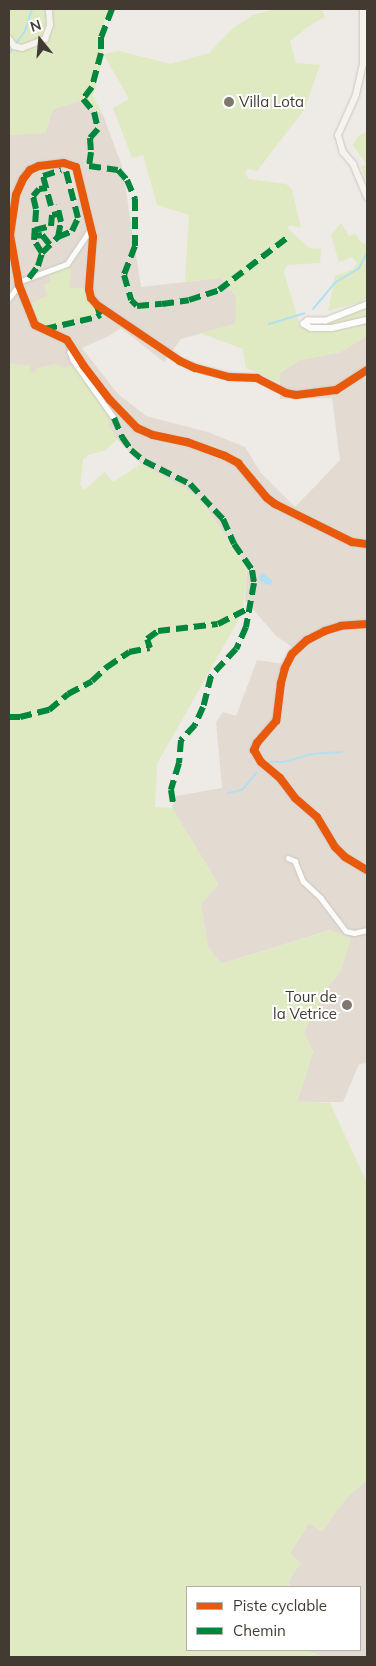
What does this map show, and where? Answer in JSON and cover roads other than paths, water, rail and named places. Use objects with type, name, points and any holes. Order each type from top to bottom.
[{"type":"main road","points":[[9,39],[14,46],[22,48],[45,38],[50,25],[49,9]]},
{"type":"main road","points":[[363,9],[363,64],[356,95],[338,135],[343,152],[353,164],[367,197]]},
{"type":"street","points":[[367,370],[336,390],[296,395],[286,393],[257,378],[229,377],[195,368],[180,361],[97,305],[91,298],[89,290],[93,243],[92,231],[76,167],[64,163],[40,166],[30,170],[23,179],[16,195],[11,228],[18,284],[35,325],[67,340],[83,365],[110,400],[137,428],[153,435],[187,442],[226,456],[238,463],[267,498],[275,504],[352,542],[367,544]]},
{"type":"street","points":[[9,298],[18,284],[67,264],[88,233],[92,231]]},
{"type":"street","points":[[367,305],[326,321],[308,321],[304,324],[311,328],[332,328],[367,320]]},
{"type":"street","points":[[72,347],[70,352],[73,360],[114,418]]},
{"type":"street","points":[[367,624],[341,626],[325,631],[307,640],[292,654],[285,668],[281,684],[276,721],[257,743],[254,750],[261,762],[280,778],[295,798],[316,817],[335,847],[345,857],[367,870]]},
{"type":"street","points":[[288,858],[295,862],[303,880],[321,898],[346,931],[354,933],[367,930]]},
{"type":"water","points":[[263,573],[273,581],[271,585],[260,581],[259,576]]},
{"type":"waterway","points":[[17,42],[25,31],[32,9]]},
{"type":"waterway","points":[[9,54],[12,50]]},
{"type":"waterway","points":[[313,309],[336,282],[359,268],[367,253]]},
{"type":"waterway","points":[[269,324],[304,313]]},
{"type":"waterway","points":[[270,762],[284,762],[312,754],[342,752]]},
{"type":"waterway","points":[[228,793],[242,790],[257,772]]},
{"type":"place","name":"Villa Lota","points":[[229,102]]},
{"type":"place","name":"Tour de la Vetrice","points":[[347,1005]]}]
